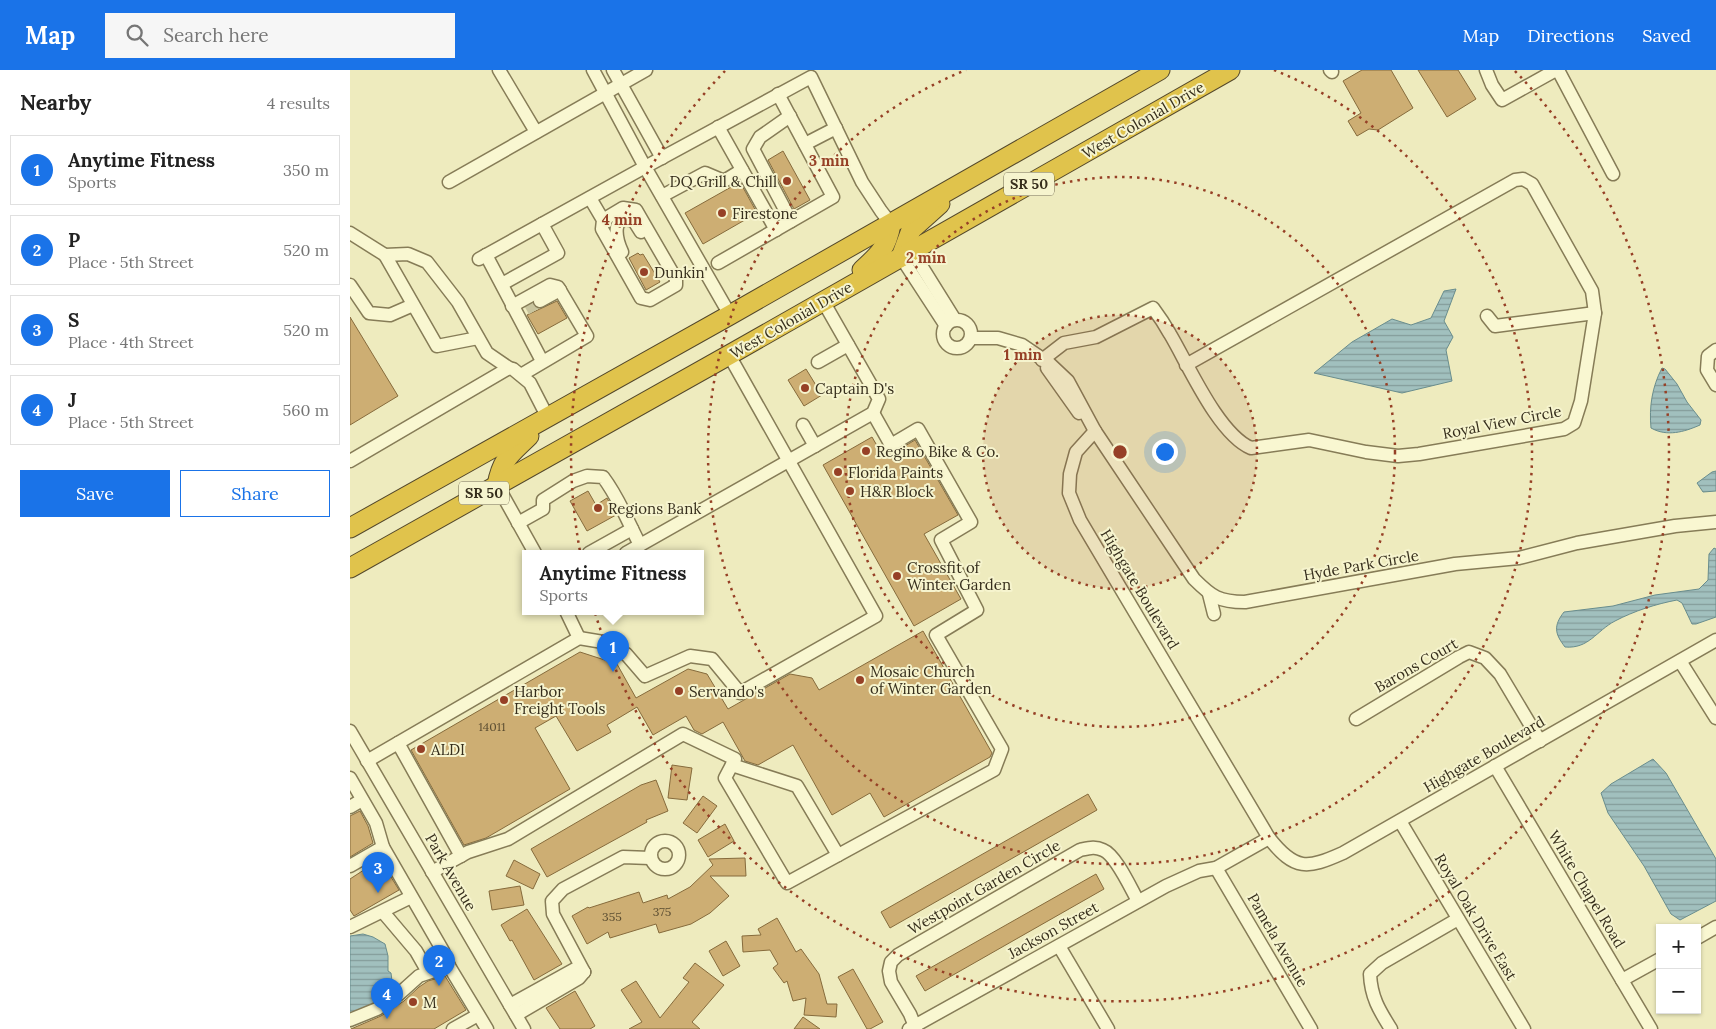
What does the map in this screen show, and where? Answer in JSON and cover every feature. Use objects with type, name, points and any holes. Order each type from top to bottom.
[{"type":"highway","name":"SR 50","points":[[350,528],[548,418],[1160,70]]},
{"type":"highway","name":"West Colonial Drive","points":[[350,568],[1230,70]]},
{"type":"highway","points":[[906,254],[911,230],[968,178]]},
{"type":"highway","points":[[826,300],[879,255],[888,241],[891,224]]},
{"type":"highway","points":[[497,485],[500,470],[507,458],[548,418]]},
{"type":"street","points":[[499,70],[536,132]]},
{"type":"street","points":[[592,70],[730,315]]},
{"type":"street","points":[[613,70],[662,158]]},
{"type":"street","points":[[449,182],[646,70]]},
{"type":"street","points":[[1486,70],[1492,85],[1502,100],[1557,70],[1613,174]]},
{"type":"street","points":[[542,361],[518,310],[483,257],[778,94],[809,73],[862,182],[891,224]]},
{"type":"street","points":[[710,281],[718,263],[833,197],[778,94]]},
{"type":"street","points":[[790,116],[760,137],[753,149],[790,221]]},
{"type":"street","points":[[718,127],[776,230]]},
{"type":"street","points":[[805,144],[836,128]]},
{"type":"street","points":[[662,196],[705,173],[724,180],[742,170]]},
{"type":"street","name":"Royal View Circle","points":[[1042,360],[1064,343],[1096,337],[1153,308],[1170,333],[1186,365],[1213,410],[1243,444],[1251,448],[1309,440],[1366,452],[1398,456],[1419,454],[1564,429],[1574,423],[1581,401],[1595,313],[1592,291],[1532,184],[1523,179],[1515,180],[1186,365]]},
{"type":"street","points":[[590,198],[603,220],[602,229],[641,298],[648,300],[676,285],[676,279],[636,210],[623,208],[603,220]]},
{"type":"street","points":[[648,300],[616,239],[615,231],[617,225],[622,221],[628,219],[634,221],[668,280],[668,290]]},
{"type":"street","points":[[502,284],[558,252],[542,224]]},
{"type":"street","points":[[350,234],[385,255],[437,346],[478,338]]},
{"type":"street","points":[[385,255],[408,254],[427,262],[458,302],[487,354],[513,369],[530,383],[548,418]]},
{"type":"street","points":[[906,254],[950,323]]},
{"type":"street","points":[[698,260],[718,263]]},
{"type":"street","points":[[350,285],[369,313],[390,316],[413,305]]},
{"type":"street","points":[[518,310],[550,285],[558,287],[587,336],[521,375]]},
{"type":"street","points":[[540,301],[560,290]]},
{"type":"street","points":[[631,550],[873,413],[879,399],[848,345],[826,300]]},
{"type":"street","points":[[1487,316],[1495,326],[1595,313]]},
{"type":"street","points":[[960,320],[968,325],[971,333],[970,338],[961,347],[951,346],[943,335],[950,323],[960,320]]},
{"type":"street","name":"Hyde Park Circle","points":[[970,338],[998,338],[1022,345],[1042,360],[1062,392],[1095,431],[1194,579],[1208,594],[1227,602],[1245,602],[1455,564],[1519,558],[1577,543],[1675,526],[1716,522]]},
{"type":"street","points":[[818,362],[848,345]]},
{"type":"street","points":[[1716,350],[1708,356],[1707,370],[1716,385]]},
{"type":"street","points":[[367,761],[579,638],[603,642],[626,654],[645,676],[690,656],[712,659],[740,693],[876,616],[729,355]]},
{"type":"street","points":[[350,461],[509,368]]},
{"type":"street","points":[[432,872],[468,852],[508,839],[683,734],[735,759],[725,778],[787,883],[994,770],[1002,749],[936,635],[977,610],[941,540],[971,522],[918,429],[890,445],[873,413]]},
{"type":"street","points":[[803,425],[815,446]]},
{"type":"street","name":"Highgate Boulevard","points":[[1095,431],[1076,452],[1070,474],[1069,492],[1080,520],[1269,838],[1281,853],[1299,864],[1320,863],[1400,821],[1716,640]]},
{"type":"street","points":[[518,523],[543,509],[543,500],[573,481],[587,476],[603,477],[612,488],[629,519],[640,545]]},
{"type":"street","points":[[497,485],[533,550]]},
{"type":"street","points":[[594,550],[632,529]]},
{"type":"street","points":[[1208,594],[1214,614]]},
{"type":"street","points":[[568,615],[579,638]]},
{"type":"street","name":"Barons Court","points":[[1356,719],[1469,652],[1484,658],[1500,674],[1540,741]]},
{"type":"street","points":[[1680,661],[1716,718]]},
{"type":"street","name":"Park Avenue","points":[[350,732],[524,1029]]},
{"type":"street","points":[[398,743],[461,856]]},
{"type":"street","points":[[732,765],[797,786],[838,855]]},
{"type":"street","name":"White Chapel Road","points":[[1495,766],[1651,1029]]},
{"type":"street","points":[[350,778],[376,823],[383,847],[487,1029]]},
{"type":"street","points":[[350,807],[362,800]]},
{"type":"street","name":"Royal Oak Drive East","points":[[1400,821],[1524,1029]]},
{"type":"street","points":[[1216,868],[1269,838]]},
{"type":"street","points":[[350,866],[383,847]]},
{"type":"street","name":"Westpoint Garden Circle","points":[[913,1028],[910,1014],[891,982],[889,971],[891,962],[898,955],[1080,850],[1093,847],[1105,850],[1113,858],[1138,902]]},
{"type":"street","points":[[513,1010],[579,978],[584,972],[553,914],[552,902],[563,888],[623,857],[650,858]]},
{"type":"street","name":"Jackson Street","points":[[913,1028],[1166,886],[1199,871],[1216,868]]},
{"type":"street","name":"Pamela Avenue","points":[[1216,868],[1311,1029]]},
{"type":"street","points":[[350,927],[411,897]]},
{"type":"street","points":[[383,912],[416,951],[428,972]]},
{"type":"street","points":[[1391,1029],[1377,1006],[1371,989],[1370,974],[1382,963],[1458,919]]},
{"type":"street","points":[[1701,936],[1716,927]]},
{"type":"street","points":[[1058,946],[1108,1029]]},
{"type":"street","points":[[1622,980],[1656,961]]},
{"type":"street","points":[[350,1020],[377,1009],[420,976],[450,966]]},
{"type":"street","points":[[453,1029],[478,1015]]},
{"type":"water","points":[[1456,289],[1444,321],[1453,337],[1446,350],[1452,381],[1402,393],[1314,373],[1352,342],[1392,319],[1411,325],[1431,318],[1444,291]]},
{"type":"water","points":[[1662,368],[1665,369],[1677,384],[1687,402],[1701,420],[1700,425],[1675,433],[1657,431],[1651,428],[1650,412],[1652,397]]},
{"type":"water","points":[[1716,471],[1716,491],[1703,492],[1697,483]]},
{"type":"water","points":[[1714,548],[1716,549],[1716,617],[1692,624],[1682,603],[1677,600],[1645,608],[1622,617],[1586,642],[1573,647],[1565,647],[1557,634],[1558,622],[1564,612],[1613,606],[1655,595],[1699,589],[1708,580],[1709,554]]},
{"type":"water","points":[[1653,759],[1666,773],[1716,859],[1716,901],[1680,920],[1671,914],[1644,866],[1608,813],[1601,793],[1611,784]]},
{"type":"water","points":[[363,934],[385,944],[388,956],[388,971],[391,973],[393,989],[368,1009],[350,1015],[350,936]]},
{"type":"building","points":[[1362,70],[1391,70],[1413,108],[1378,130],[1369,129],[1357,136],[1348,121],[1361,113],[1343,81]]},
{"type":"building","points":[[1418,70],[1458,70],[1476,99],[1447,117]]},
{"type":"building","name":"DQ Grill & Chill","points":[[783,151],[810,200],[794,209],[768,160]]},
{"type":"building","name":"Firestone","points":[[740,182],[757,213],[703,244],[685,213]]},
{"type":"building","name":"Dunkin'","points":[[638,253],[640,255],[643,254],[660,282],[646,290],[629,258]]},
{"type":"building","points":[[557,301],[567,318],[538,334],[527,315]]},
{"type":"building","points":[[350,317],[398,396],[350,425]]},
{"type":"building","name":"Captain D's","points":[[806,369],[822,395],[804,406],[788,380]]},
{"type":"building","points":[[872,437],[883,456],[895,452],[915,440],[958,515],[924,534],[961,599],[914,626],[823,465]]},
{"type":"building","name":"Regions Bank","points":[[588,491],[596,505],[607,498],[616,515],[587,531],[570,501]]},
{"type":"building","points":[[923,631],[992,753],[990,757],[884,817],[870,793],[832,815],[793,745],[758,765],[745,761],[723,722],[702,734],[694,730],[686,716],[653,735],[637,707],[607,725],[611,732],[577,751],[556,716],[535,728],[570,789],[486,838],[464,845],[411,750],[580,652],[617,664],[636,698],[688,669],[707,674],[728,709],[790,674],[812,678],[819,690]]},
{"type":"building","points":[[672,765],[692,768],[687,800],[668,798]]},
{"type":"building","points":[[656,780],[668,811],[646,820],[647,822],[547,877],[531,849],[641,785]]},
{"type":"building","points":[[1088,794],[1097,810],[890,928],[881,912]]},
{"type":"building","points":[[703,796],[717,806],[697,833],[683,823]]},
{"type":"building","points":[[360,811],[368,826],[373,843],[350,857],[350,816]]},
{"type":"building","points":[[725,824],[734,841],[708,857],[698,840]]},
{"type":"building","points":[[745,858],[746,876],[710,876],[729,896],[710,913],[691,924],[659,933],[656,924],[610,938],[608,932],[587,944],[572,916],[588,907],[639,892],[643,903],[667,895],[668,899],[690,887],[713,865],[709,859]]},
{"type":"building","points":[[514,860],[540,874],[533,889],[506,876]]},
{"type":"building","points":[[376,862],[387,880],[391,877],[399,890],[354,916],[350,910],[350,879]]},
{"type":"building","points":[[1096,874],[1104,889],[925,991],[916,976]]},
{"type":"building","points":[[520,886],[524,905],[492,910],[489,891]]},
{"type":"building","points":[[527,909],[562,964],[534,980],[512,940],[510,941],[501,925]]},
{"type":"building","points":[[777,918],[796,952],[801,949],[819,974],[827,1004],[837,1004],[836,1017],[804,1015],[806,998],[793,1001],[787,981],[784,983],[773,968],[778,964],[770,950],[743,952],[742,936],[761,935],[758,929]]},
{"type":"building","points":[[726,941],[740,966],[723,976],[709,951]]},
{"type":"building","points":[[695,963],[724,985],[692,1022],[700,1029],[629,1029],[642,1022],[621,990],[636,981],[660,1018],[689,982],[683,978]]},
{"type":"building","points":[[853,969],[883,1022],[870,1029],[867,1029],[838,977]]},
{"type":"building","points":[[445,976],[466,1010],[434,1029],[351,1029],[381,1016],[404,1001],[428,981]]},
{"type":"building","points":[[575,991],[595,1026],[590,1029],[560,1029],[546,1008]]},
{"type":"building","points":[[803,1017],[820,1029],[794,1029]]},
{"type":"tunnel","points":[[526,309],[540,301]]},
{"type":"place","name":"DQ Grill & Chill","points":[[787,181]]},
{"type":"place","name":"Firestone","points":[[722,213]]},
{"type":"place","name":"Dunkin'","points":[[644,272]]},
{"type":"place","name":"Captain D's","points":[[805,388]]},
{"type":"place","name":"Regino Bike & Co.","points":[[866,451]]},
{"type":"place","name":"Florida Paints","points":[[838,472]]},
{"type":"place","name":"H&R Block","points":[[850,491]]},
{"type":"place","name":"Regions Bank","points":[[598,508]]},
{"type":"place","name":"Crossfit of Winter Garden","points":[[897,576]]},
{"type":"place","name":"Anytime Fitness","points":[[613,672]]},
{"type":"place","name":"Mosaic Church of Winter Garden","points":[[860,680]]},
{"type":"place","name":"Servando's","points":[[679,691]]},
{"type":"place","name":"Harbor Freight Tools","points":[[504,700]]},
{"type":"place","name":"ALDI","points":[[421,749]]},
{"type":"place","name":"S","points":[[378,893]]},
{"type":"place","name":"P","points":[[439,986]]},
{"type":"place","name":"M","points":[[413,1002]]},
{"type":"place","name":"J","points":[[387,1019]]}]
